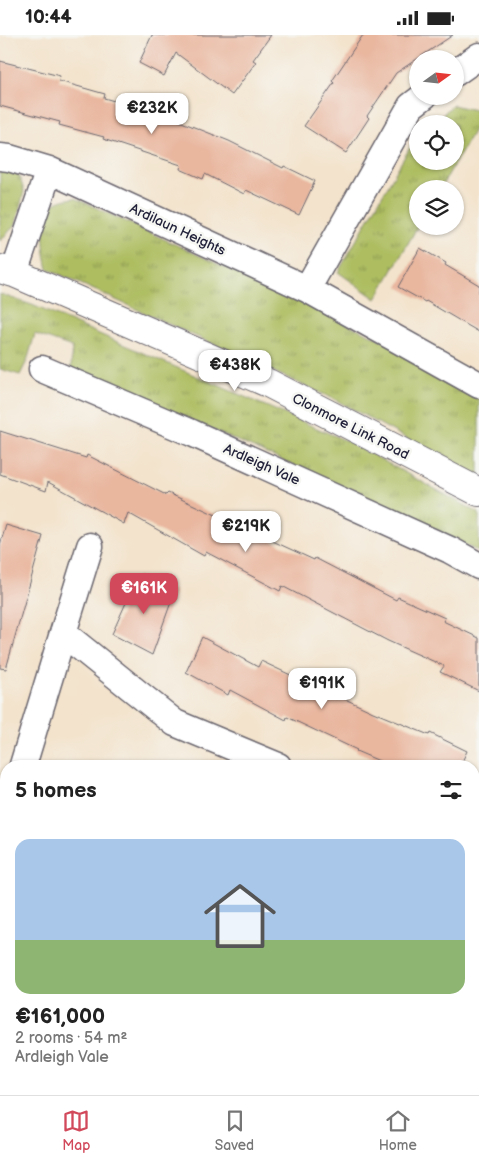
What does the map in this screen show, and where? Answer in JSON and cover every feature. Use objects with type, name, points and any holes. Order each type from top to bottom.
[{"type":"main road","name":"Clonmore Link Road","points":[[7,271],[268,383],[479,492]]},
{"type":"street","points":[[307,289],[412,105]]},
{"type":"street","name":"Ardilaun Heights","points":[[0,157],[49,169],[307,289],[479,385]]},
{"type":"street","points":[[7,271],[49,169]]},
{"type":"street","name":"Ardleigh Vale","points":[[42,369],[192,433],[441,546],[479,566]]},
{"type":"street","points":[[25,760],[90,546]]},
{"type":"street","points":[[63,633],[176,723],[264,760]]},
{"type":"green space","points":[[453,105],[479,111],[479,121],[464,147],[464,115],[442,115]]},
{"type":"green space","points":[[409,150],[409,170],[451,170],[445,180],[409,180],[409,235],[413,235],[376,299],[338,272]]},
{"type":"green space","points":[[7,170],[19,175],[24,191],[16,224],[0,241],[0,173]]},
{"type":"green space","points":[[75,198],[395,346],[479,396],[479,478],[334,399],[48,269],[45,254],[45,219],[52,206],[57,202]]},
{"type":"green space","points":[[0,294],[32,305],[349,442],[479,513],[479,552],[393,509],[71,368],[72,347],[35,334],[27,361],[20,375],[0,369]]},
{"type":"building","points":[[152,35],[271,35],[253,60],[256,62],[232,95],[176,53],[164,76],[139,63]]},
{"type":"building","points":[[363,35],[453,35],[430,50],[409,50],[409,64],[396,73],[367,116],[369,118],[346,153],[304,126],[334,83],[332,81]]},
{"type":"building","points":[[0,61],[60,76],[59,81],[105,94],[104,98],[169,117],[229,141],[283,168],[284,166],[315,181],[299,215],[246,190],[244,194],[205,174],[203,179],[180,169],[181,165],[103,139],[104,137],[59,125],[60,122],[0,106]]},
{"type":"building","points":[[420,248],[479,285],[479,332],[398,287]]},
{"type":"building","points":[[0,431],[86,458],[87,455],[166,495],[168,493],[314,560],[315,558],[396,600],[398,597],[445,618],[443,621],[479,638],[479,691],[440,672],[444,666],[388,641],[282,586],[280,591],[206,552],[204,556],[128,513],[124,524],[48,482],[46,491],[0,474]]},
{"type":"building","points":[[6,525],[43,536],[6,669],[0,668],[0,545]]},
{"type":"building","points":[[138,576],[175,591],[152,655],[112,634]]},
{"type":"building","points":[[202,637],[258,667],[261,661],[318,688],[429,735],[430,733],[467,751],[463,760],[377,760],[287,717],[286,720],[230,690],[228,695],[186,672]]}]
